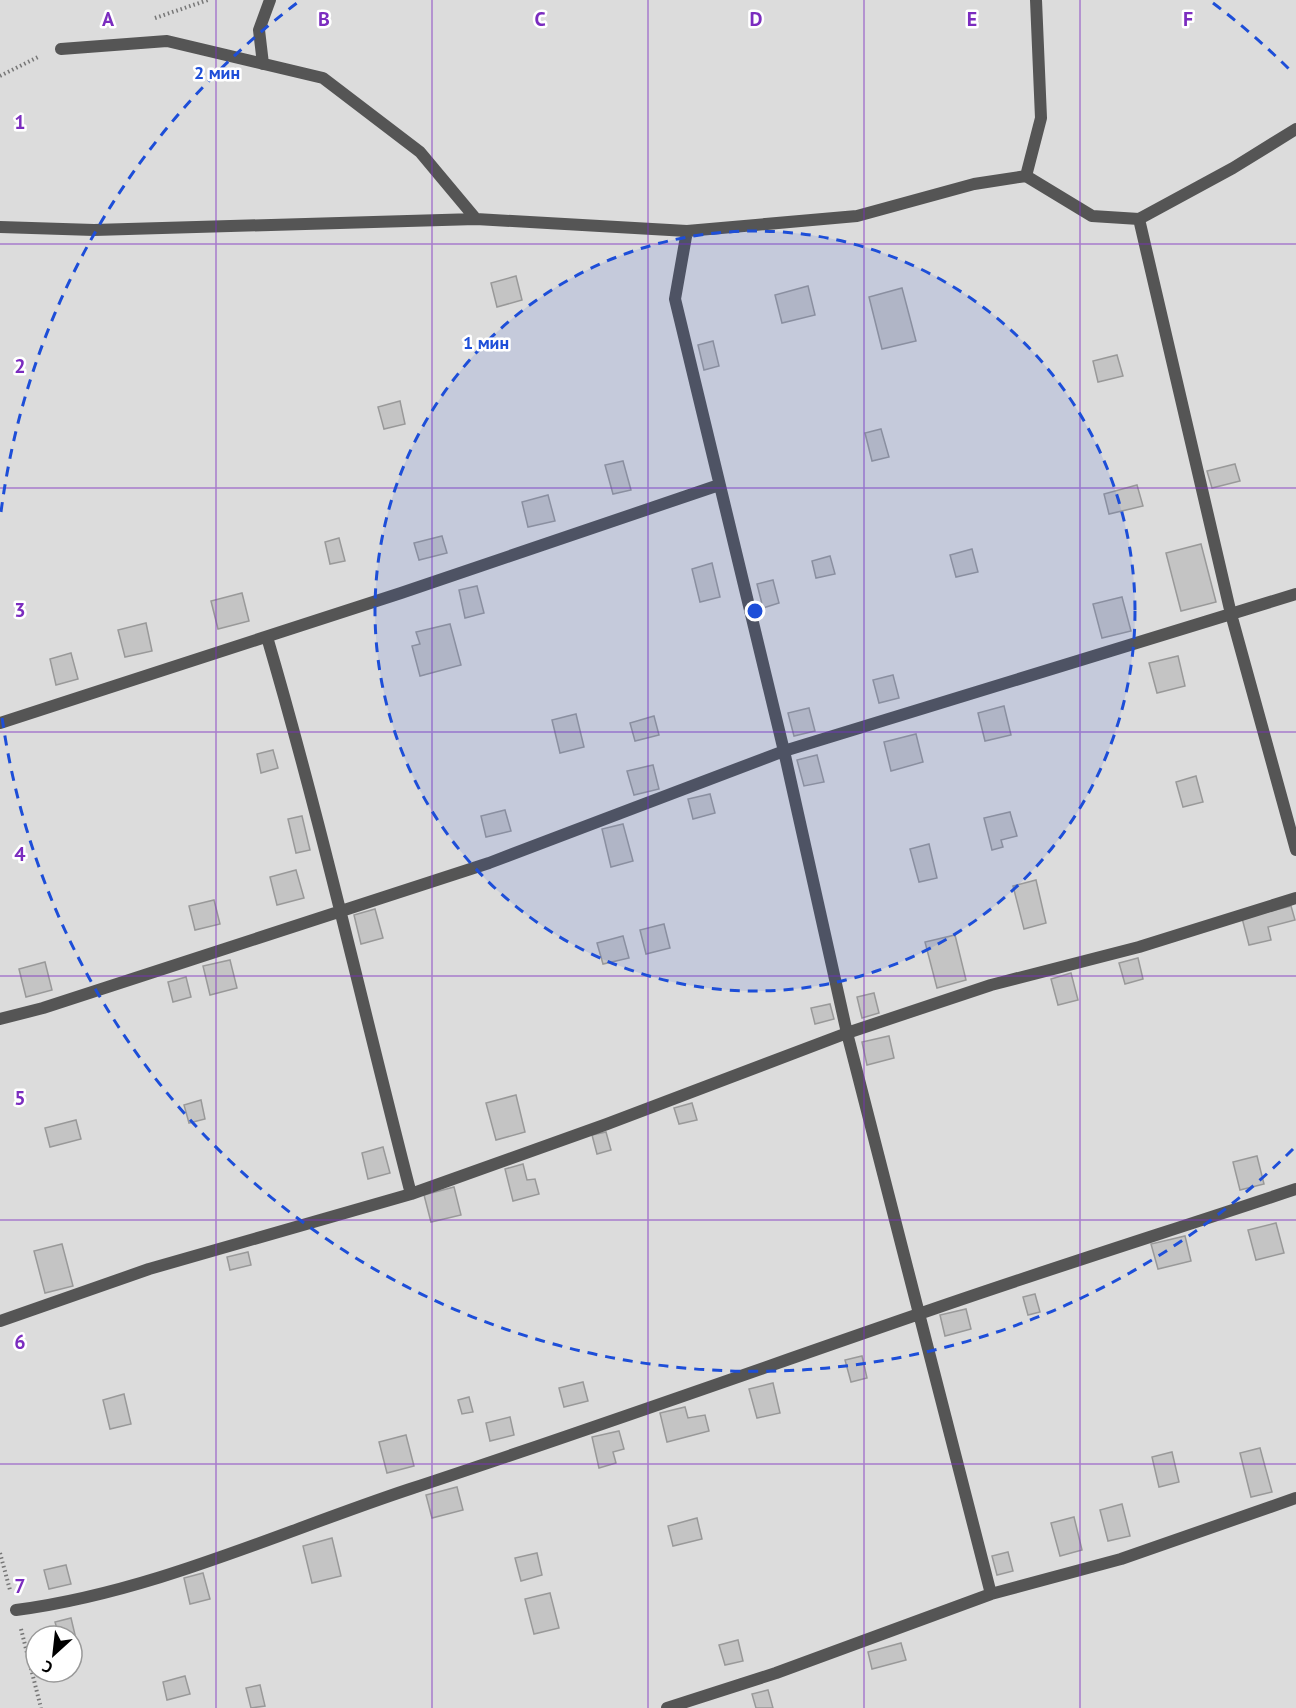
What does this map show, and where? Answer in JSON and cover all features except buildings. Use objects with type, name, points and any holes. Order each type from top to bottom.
[{"type":"lane","points":[[263,64],[259,30],[270,0]]},
{"type":"lane","points":[[1026,176],[1041,118],[1036,0]]},
{"type":"lane","points":[[61,49],[167,41],[323,78],[420,152],[476,219]]},
{"type":"lane","points":[[0,227],[94,230],[476,219],[687,231],[857,216],[974,184],[1026,176],[1092,216],[1139,219],[1233,168],[1296,129]]},
{"type":"lane","points":[[1139,219],[1231,614],[1296,850]]},
{"type":"lane","points":[[687,231],[675,299],[784,751],[847,1033],[991,1594]]},
{"type":"lane","points":[[0,723],[267,637],[720,485]]},
{"type":"lane","points":[[0,1019],[43,1008],[489,863],[784,751],[1296,594]]},
{"type":"lane","points":[[267,637],[309,782],[338,911],[411,1194]]},
{"type":"lane","points":[[0,1321],[149,1269],[411,1194],[607,1124],[847,1033],[991,985],[1138,947],[1296,898]]},
{"type":"lane","points":[[16,1610],[50,1606],[170,1576],[333,1514],[616,1421],[919,1314],[1296,1189]]},
{"type":"lane","points":[[667,1708],[776,1672],[991,1594],[1121,1559],[1296,1498]]},
{"type":"shaded area","points":[[0,0],[1296,0],[1296,1708],[0,1708]]}]
